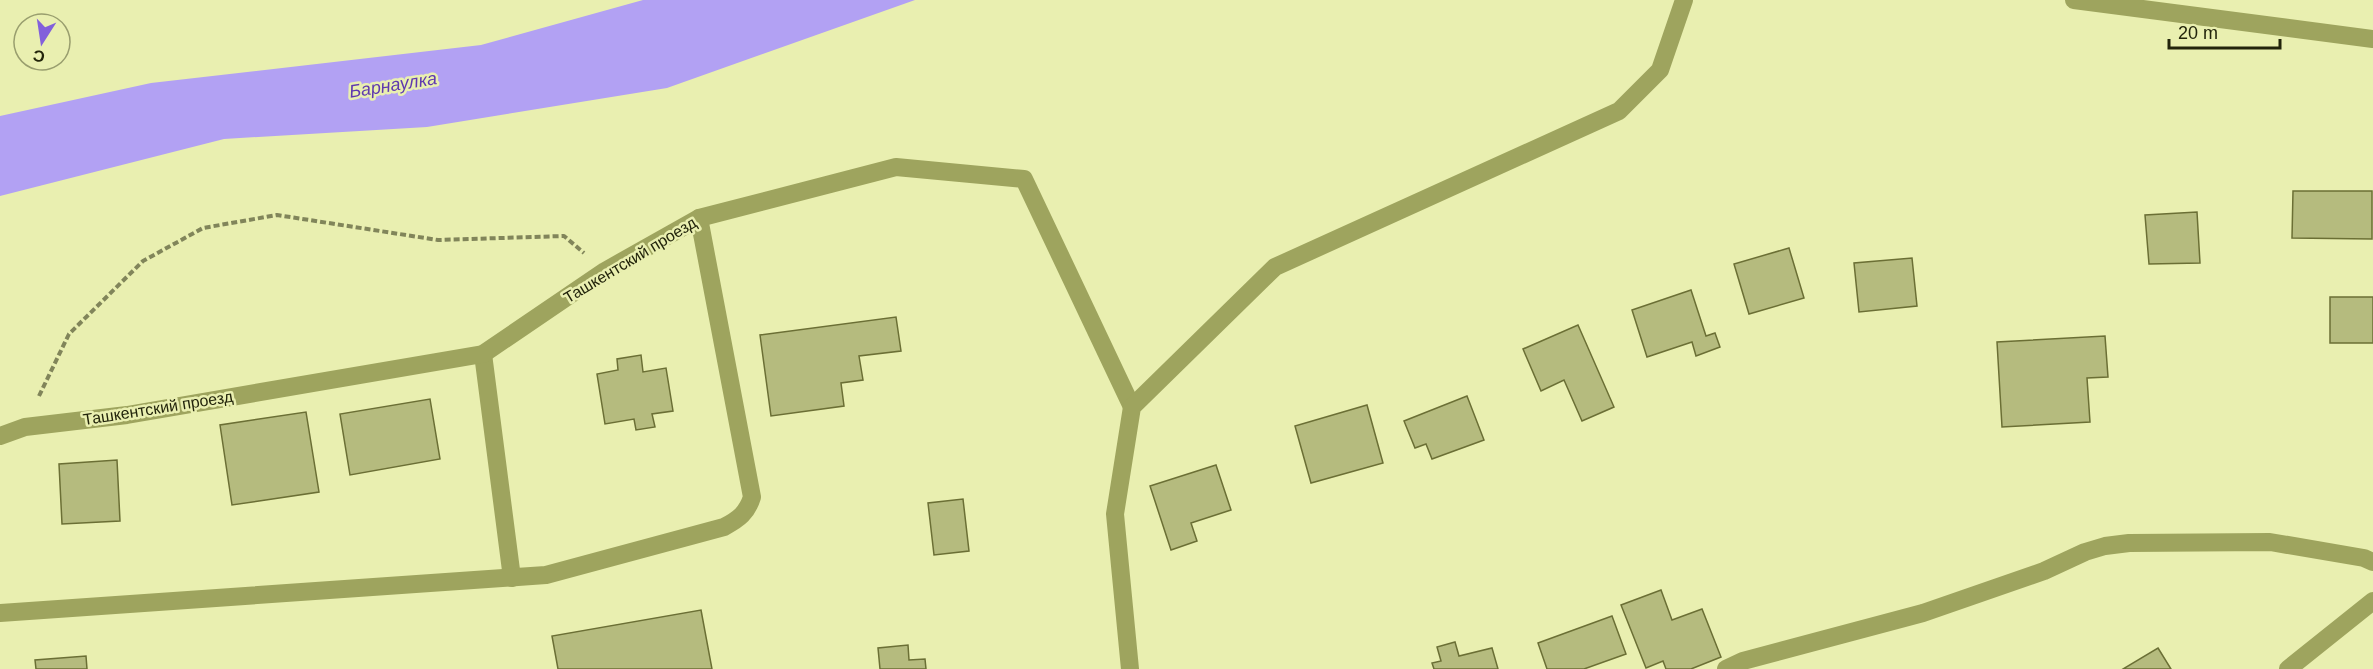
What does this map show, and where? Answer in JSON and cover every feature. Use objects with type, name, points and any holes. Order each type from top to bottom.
[{"type":"street","points":[[1130,669],[1115,514],[1132,407],[1275,267],[1619,111],[1660,70],[1684,0]]},
{"type":"street","points":[[2074,0],[2373,39]]},
{"type":"street","name":"Ташкентский проезд","points":[[0,436],[25,427],[127,415],[483,354],[605,271],[699,218],[896,167],[1024,179],[1132,407]]},
{"type":"street","points":[[0,613],[546,575],[724,527],[738,519],[748,509],[752,496],[699,218]]},
{"type":"street","points":[[483,354],[512,578]]},
{"type":"street","points":[[1726,669],[1743,661],[1923,613],[2044,571],[2085,552],[2105,546],[2129,543],[2270,542],[2364,558],[2373,562]]},
{"type":"street","points":[[2288,669],[2373,602]]},
{"type":"path","points":[[25,427],[69,334],[143,261],[203,228],[277,215],[438,240],[564,236],[605,271]]},
{"type":"water","name":"Барнаулка","points":[[643,0],[915,0],[667,88],[427,127],[224,139],[0,196],[0,116],[151,83],[481,45]]},
{"type":"building","points":[[2293,191],[2372,191],[2372,239],[2292,238]]},
{"type":"building","points":[[2197,212],[2200,263],[2149,264],[2145,215]]},
{"type":"building","points":[[1789,248],[1804,298],[1749,314],[1734,264]]},
{"type":"building","points":[[1912,258],[1917,306],[1859,312],[1854,263]]},
{"type":"building","points":[[1691,290],[1706,336],[1715,333],[1720,347],[1696,356],[1692,342],[1647,357],[1632,310]]},
{"type":"building","points":[[2330,297],[2373,297],[2373,343],[2330,343]]},
{"type":"building","points":[[896,317],[901,351],[859,356],[863,380],[841,383],[844,406],[771,416],[760,335]]},
{"type":"building","points":[[1578,325],[1614,407],[1582,421],[1564,380],[1541,391],[1523,349]]},
{"type":"building","points":[[2105,336],[2108,377],[2087,378],[2090,422],[2002,427],[1997,342]]},
{"type":"building","points":[[641,355],[643,372],[666,368],[673,411],[652,414],[655,427],[636,430],[634,419],[605,424],[597,374],[618,370],[617,359]]},
{"type":"building","points":[[1467,396],[1484,440],[1432,459],[1426,444],[1415,448],[1404,421]]},
{"type":"building","points":[[430,399],[440,459],[350,475],[340,414]]},
{"type":"building","points":[[1367,405],[1383,463],[1311,483],[1295,426]]},
{"type":"building","points":[[306,412],[319,492],[232,505],[220,425]]},
{"type":"building","points":[[117,460],[120,521],[62,524],[59,464]]},
{"type":"building","points":[[1216,465],[1231,510],[1191,523],[1197,541],[1171,550],[1150,486]]},
{"type":"building","points":[[963,499],[969,551],[934,555],[928,503]]},
{"type":"building","points":[[1661,590],[1672,620],[1702,609],[1721,657],[1691,669],[1666,669],[1663,661],[1646,668],[1621,605]]},
{"type":"building","points":[[701,610],[712,669],[558,669],[552,636]]},
{"type":"building","points":[[1612,616],[1626,654],[1584,669],[1547,669],[1538,643]]},
{"type":"building","points":[[1455,642],[1459,656],[1492,648],[1498,669],[1434,669],[1432,663],[1441,661],[1437,647]]},
{"type":"building","points":[[908,645],[909,660],[925,659],[926,669],[880,669],[878,648]]},
{"type":"building","points":[[2158,648],[2171,669],[2123,669]]},
{"type":"building","points":[[86,656],[87,669],[36,669],[35,660]]}]
